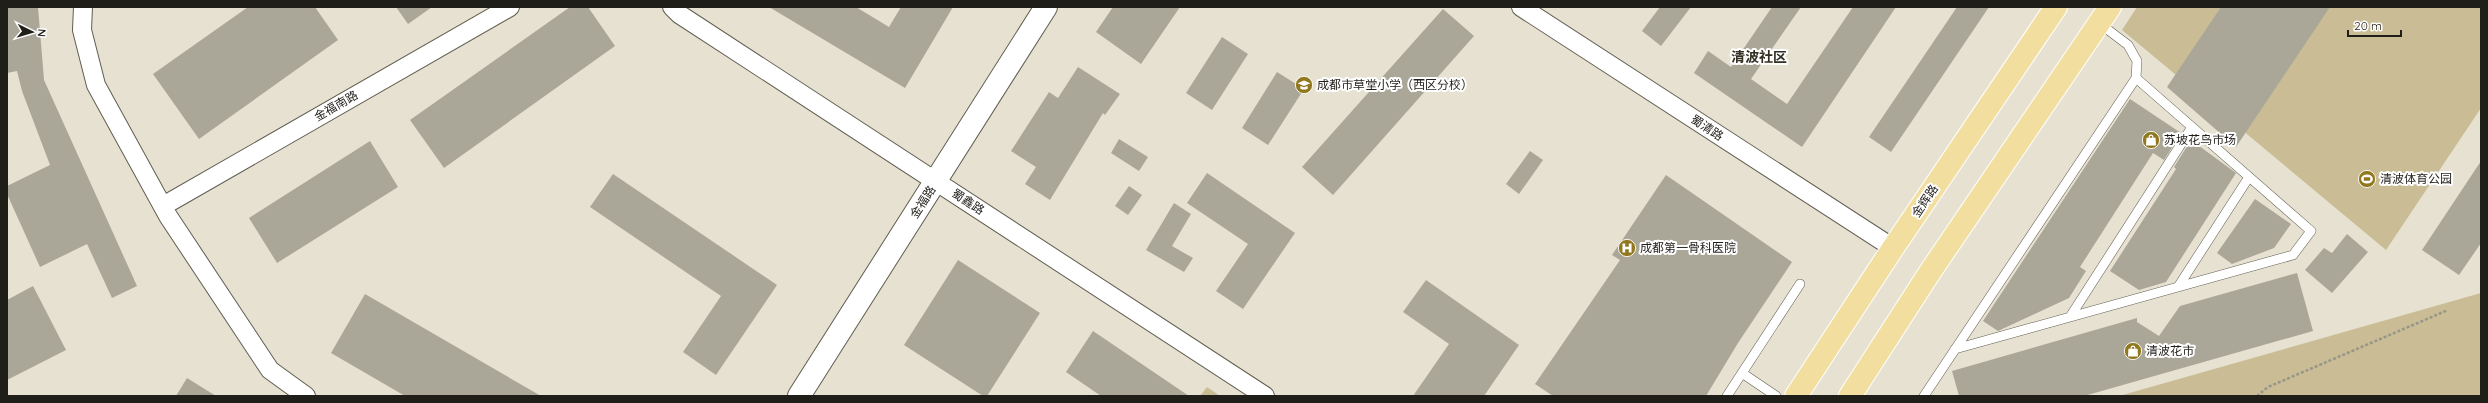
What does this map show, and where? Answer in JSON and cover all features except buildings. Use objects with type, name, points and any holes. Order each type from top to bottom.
[{"type":"main road","name":"金辉路","points":[[1796,396],[1893,248],[2056,7]]},
{"type":"main road","points":[[1850,396],[1930,272],[2104,15]]},
{"type":"street","points":[[83,7],[82,30],[96,85],[163,206],[270,370],[306,396]]},
{"type":"street","name":"金福南路","points":[[163,206],[510,7]]},
{"type":"street","name":"蜀鑫路","points":[[672,7],[679,14],[1265,396]]},
{"type":"street","name":"金福路","points":[[799,396],[937,181],[1046,7]]},
{"type":"street","name":"蜀清路","points":[[1521,7],[1893,248]]},
{"type":"lane","points":[[1924,396],[2136,78],[2138,61],[2128,45],[2104,15]]},
{"type":"lane","points":[[1955,349],[2292,255],[2311,231],[2136,78]]},
{"type":"lane","points":[[2070,317],[2192,127]]},
{"type":"lane","points":[[2178,287],[2249,177]]},
{"type":"lane","points":[[1727,396],[1800,284]]},
{"type":"lane","points":[[1742,372],[1776,396]]},
{"type":"path","points":[[2257,396],[2268,387],[2448,310]]},
{"type":"shaded area","name":"清波体育公园","points":[[2137,7],[2481,7],[2481,108],[2386,250],[2122,30]]},
{"type":"shaded area","points":[[2481,293],[2481,396],[2119,396]]},
{"type":"shaded area","points":[[1207,387],[1220,396],[1200,396]]},
{"type":"place","name":"成都市草堂小学（西区分校）","points":[[1304,85]]},
{"type":"place","name":"苏坡花鸟市场","points":[[2151,140]]},
{"type":"place","name":"清波体育公园","points":[[2367,179]]},
{"type":"place","name":"成都第一骨科医院","points":[[1627,248]]},
{"type":"place","name":"清波花市","points":[[2133,351]]},
{"type":"district","name":"清波社区","points":[[1759,57]]}]
